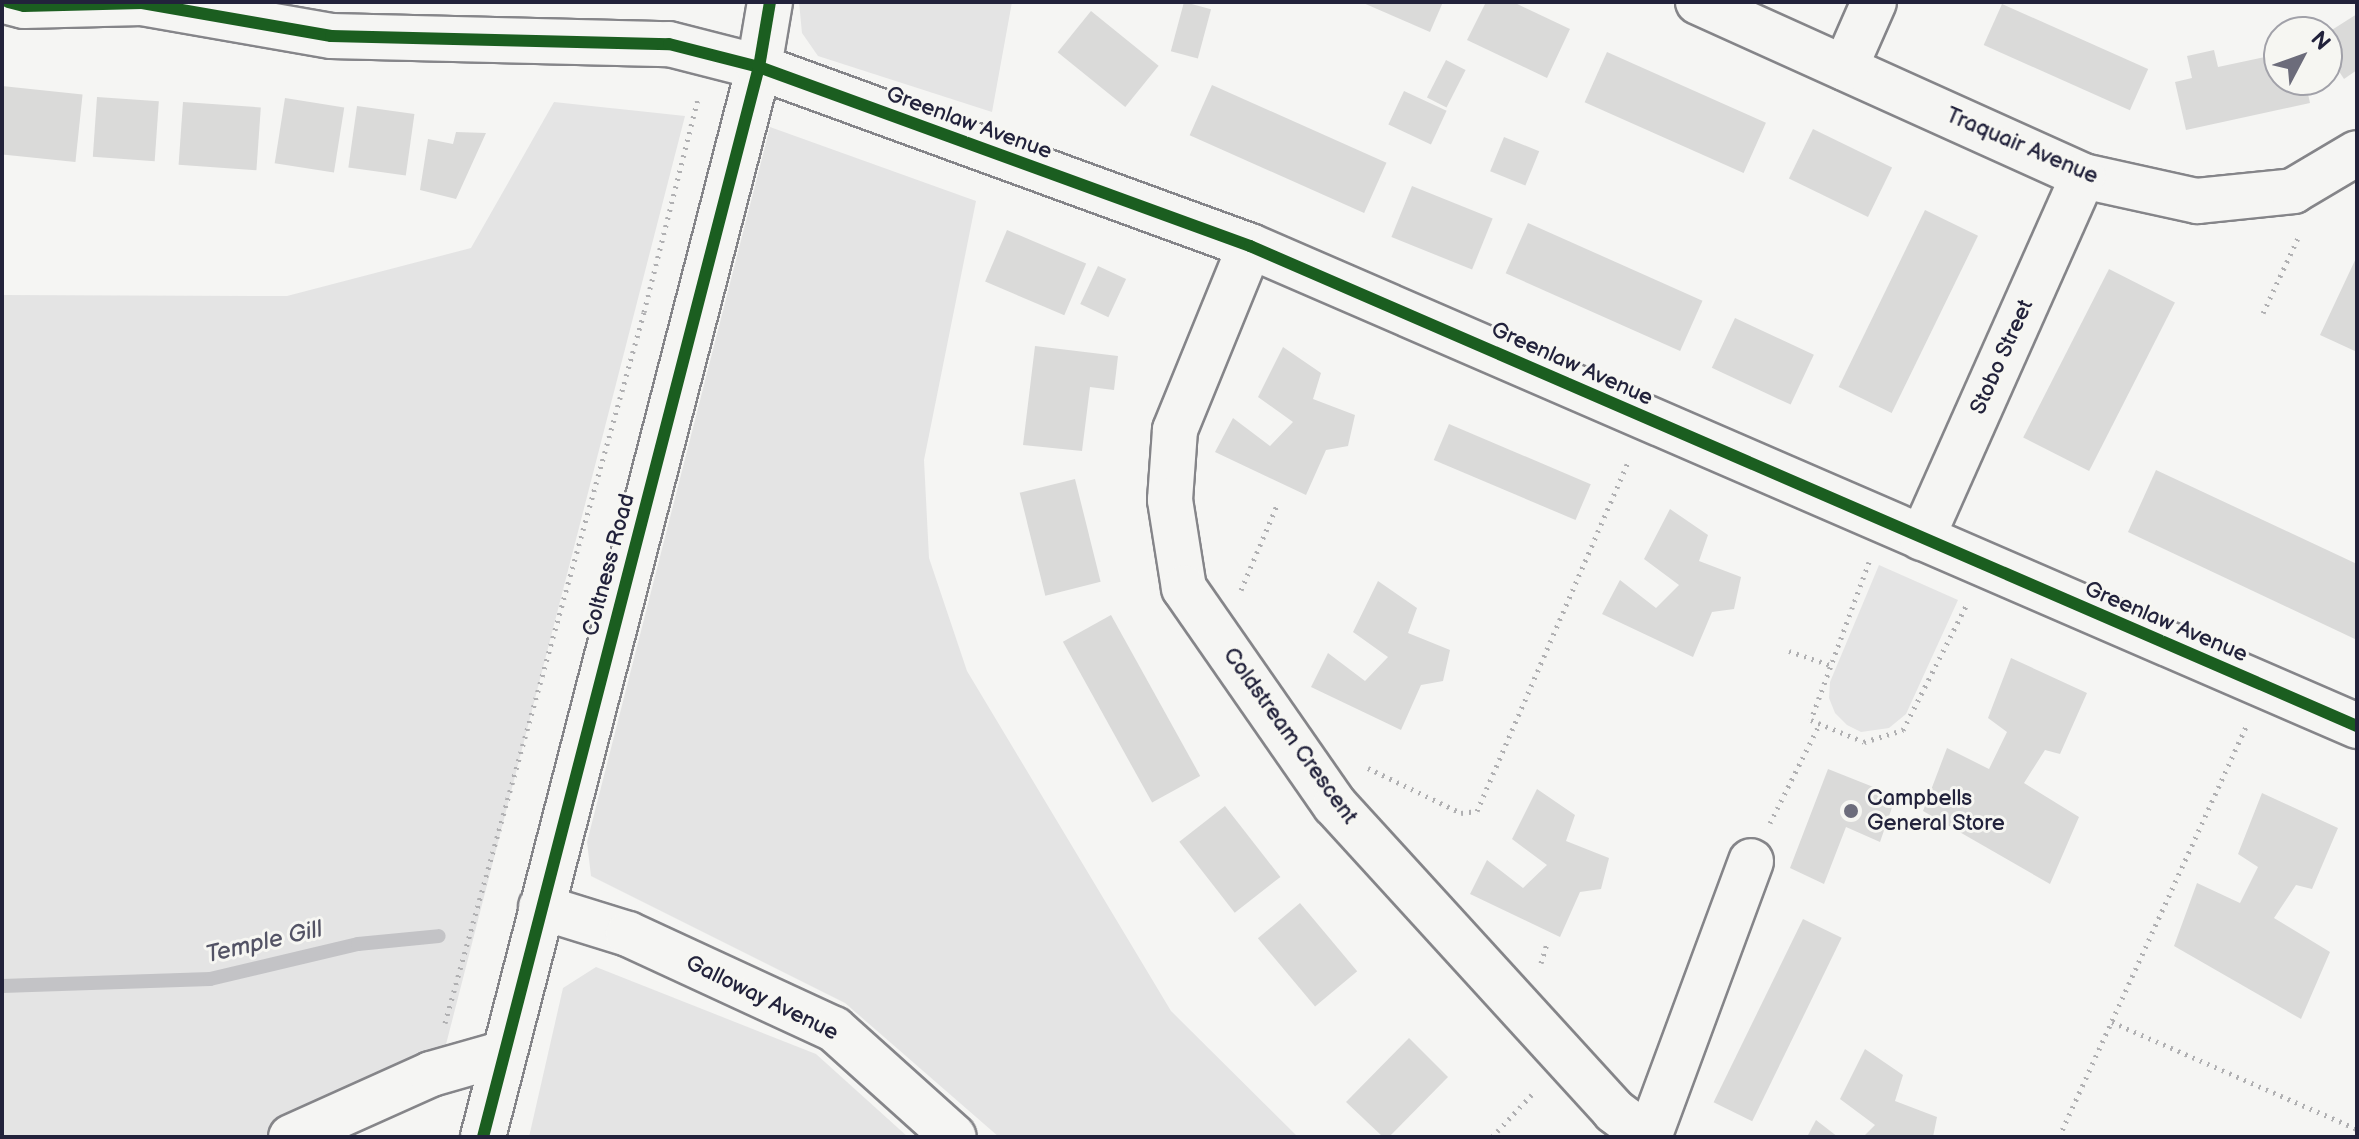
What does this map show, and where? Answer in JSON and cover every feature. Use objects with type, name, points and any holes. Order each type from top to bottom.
[{"type":"street","name":"Greenlaw Avenue","points":[[8,2],[24,6],[142,3],[669,44],[759,67],[1250,246],[2357,726]]},
{"type":"street","name":"Coltness Road","points":[[483,1137],[759,67],[770,2]]},
{"type":"street","name":"Traquair Avenue","points":[[1698,2],[2083,176],[2197,201],[2293,191],[2344,161]]},
{"type":"street","points":[[1845,68],[1874,2]]},
{"type":"street","name":"Stobo Street","points":[[1903,530],[2083,176]]},
{"type":"street","name":"Coldstream Crescent","points":[[1250,246],[1175,430],[1170,500],[1184,588],[1335,805],[1614,1111],[1649,1137]]},
{"type":"street","points":[[1649,1137],[1751,861]]},
{"type":"street","name":"Galloway Avenue","points":[[541,907],[628,934],[834,1029],[954,1137]]},
{"type":"street","points":[[291,1137],[431,1074],[504,1053]]},
{"type":"path","points":[[431,1074],[644,312],[699,97],[658,79],[669,44]]},
{"type":"path","points":[[2263,313],[2344,161]]},
{"type":"path","points":[[1321,784],[1346,758],[1461,813],[1477,811],[1647,419]]},
{"type":"path","points":[[1220,639],[1277,505]]},
{"type":"path","points":[[1903,530],[1830,665],[1811,720],[1864,742],[1903,730],[1921,701],[1985,565]]},
{"type":"path","points":[[1789,651],[1830,665]]},
{"type":"path","points":[[2059,1137],[2264,687]]},
{"type":"path","points":[[1751,861],[1820,723]]},
{"type":"path","points":[[2112,1022],[2357,1129]]},
{"type":"path","points":[[1492,1137],[1567,1059]]},
{"type":"shaded area","points":[[799,2],[1012,2],[992,112],[818,56],[802,33]]},
{"type":"shaded area","points":[[554,102],[685,116],[443,1056],[280,1137],[2,1137],[2,295],[287,296],[471,248]]},
{"type":"shaded area","points":[[770,127],[976,201],[924,460],[929,558],[967,671],[1171,1011],[1298,1137],[999,1137],[845,1003],[591,876],[587,842]]},
{"type":"shaded area","points":[[1879,565],[1958,600],[1906,714],[1889,728],[1861,732],[1847,725],[1835,713],[1829,698],[1830,682]]},
{"type":"shaded area","points":[[596,967],[816,1054],[908,1137],[529,1137],[563,988]]},
{"type":"building","points":[[1184,2],[1211,9],[1198,59],[1171,51]]},
{"type":"building","points":[[1361,2],[1443,2],[1430,32]]},
{"type":"building","points":[[1486,2],[1513,2],[1570,29],[1547,78],[1467,40]]},
{"type":"building","points":[[2002,4],[2148,69],[2130,110],[1984,45]]},
{"type":"building","points":[[1091,11],[1159,66],[1125,107],[1058,52]]},
{"type":"building","points":[[2357,14],[2357,70],[2344,79],[2343,77],[2343,23]]},
{"type":"building","points":[[2214,50],[2218,67],[2263,57],[2263,96],[2308,96],[2310,103],[2186,130],[2175,82],[2192,78],[2187,56]]},
{"type":"building","points":[[1607,52],[1766,123],[1744,173],[1585,102]]},
{"type":"building","points":[[1446,60],[1466,70],[1447,107],[1427,97]]},
{"type":"building","points":[[1212,85],[1386,163],[1364,213],[1190,135]]},
{"type":"building","points":[[2,86],[83,94],[75,162],[2,154]]},
{"type":"building","points":[[1404,91],[1447,111],[1431,144],[1388,125]]},
{"type":"building","points":[[97,97],[159,101],[155,161],[93,157]]},
{"type":"building","points":[[285,98],[344,107],[334,173],[275,163]]},
{"type":"building","points":[[183,102],[261,107],[256,170],[179,165]]},
{"type":"building","points":[[357,106],[414,114],[406,175],[348,167]]},
{"type":"building","points":[[1813,129],[1892,168],[1868,217],[1789,178]]},
{"type":"building","points":[[456,132],[486,133],[456,199],[420,190],[428,139],[453,144]]},
{"type":"building","points":[[1504,137],[1539,151],[1525,186],[1490,171]]},
{"type":"building","points":[[1412,186],[1493,219],[1472,270],[1391,237]]},
{"type":"building","points":[[1925,210],[1978,236],[1892,413],[1839,387]]},
{"type":"building","points":[[1528,223],[1702,301],[1680,351],[1506,273]]},
{"type":"building","points":[[1007,230],[1086,264],[1064,315],[985,282]]},
{"type":"building","points":[[2357,256],[2357,352],[2320,335]]},
{"type":"building","points":[[1098,266],[1126,279],[1108,317],[1080,304]]},
{"type":"building","points":[[2109,269],[2175,303],[2089,471],[2023,437]]},
{"type":"building","points":[[1735,318],[1814,355],[1791,405],[1712,368]]},
{"type":"building","points":[[1035,346],[1118,356],[1114,390],[1090,387],[1082,451],[1023,445]]},
{"type":"building","points":[[1283,347],[1321,373],[1313,399],[1355,415],[1348,446],[1326,450],[1306,495],[1215,452],[1233,418],[1270,446],[1293,422],[1258,397]]},
{"type":"building","points":[[1449,424],[1591,484],[1576,520],[1434,460]]},
{"type":"building","points":[[2156,470],[2357,564],[2357,640],[2128,532]]},
{"type":"building","points":[[1075,479],[1101,582],[1045,596],[1020,493]]},
{"type":"building","points":[[1670,509],[1708,535],[1699,561],[1741,577],[1734,609],[1712,612],[1693,657],[1602,614],[1620,580],[1656,608],[1679,585],[1644,559]]},
{"type":"building","points":[[1378,581],[1417,608],[1408,633],[1450,650],[1443,681],[1421,685],[1401,730],[1311,687],[1328,653],[1365,681],[1388,657],[1353,632]]},
{"type":"building","points":[[1111,615],[1200,776],[1152,803],[1063,642]]},
{"type":"building","points":[[2011,658],[2087,693],[2060,754],[2045,750],[2024,783],[2079,817],[2050,884],[1923,811],[1947,748],[1989,769],[2007,732],[1988,718]]},
{"type":"building","name":"Campbells General Store","points":[[1828,769],[1896,796],[1880,842],[1846,827],[1824,884],[1790,868]]},
{"type":"building","points":[[1537,789],[1575,815],[1566,841],[1609,858],[1601,889],[1580,892],[1560,937],[1470,894],[1487,860],[1523,888],[1547,865],[1512,839]]},
{"type":"building","points":[[2262,793],[2338,828],[2312,889],[2296,885],[2274,918],[2330,952],[2301,1019],[2174,946],[2197,883],[2240,903],[2258,867],[2238,854]]},
{"type":"building","points":[[1225,806],[1280,877],[1235,913],[1179,842]]},
{"type":"building","points":[[1300,903],[1357,971],[1315,1007],[1258,938]]},
{"type":"building","points":[[1803,919],[1842,938],[1752,1121],[1714,1102]]},
{"type":"building","points":[[1409,1038],[1448,1077],[1389,1137],[1383,1137],[1346,1102]]},
{"type":"building","points":[[1865,1049],[1903,1075],[1895,1101],[1937,1117],[1933,1137],[1863,1137],[1875,1125],[1840,1099]]},
{"type":"building","points":[[1816,1120],[1838,1137],[1807,1137]]},
{"type":"waterway","name":"Temple Gill","points":[[2,986],[210,979],[358,944],[439,936]]},
{"type":"cycle path","points":[[8,2],[24,6],[142,3],[331,36],[669,44],[759,67],[1250,246],[2357,726]]},
{"type":"cycle path","points":[[483,1137],[759,67],[770,2]]},
{"type":"place","name":"Campbells General Store","points":[[1851,811]]}]
